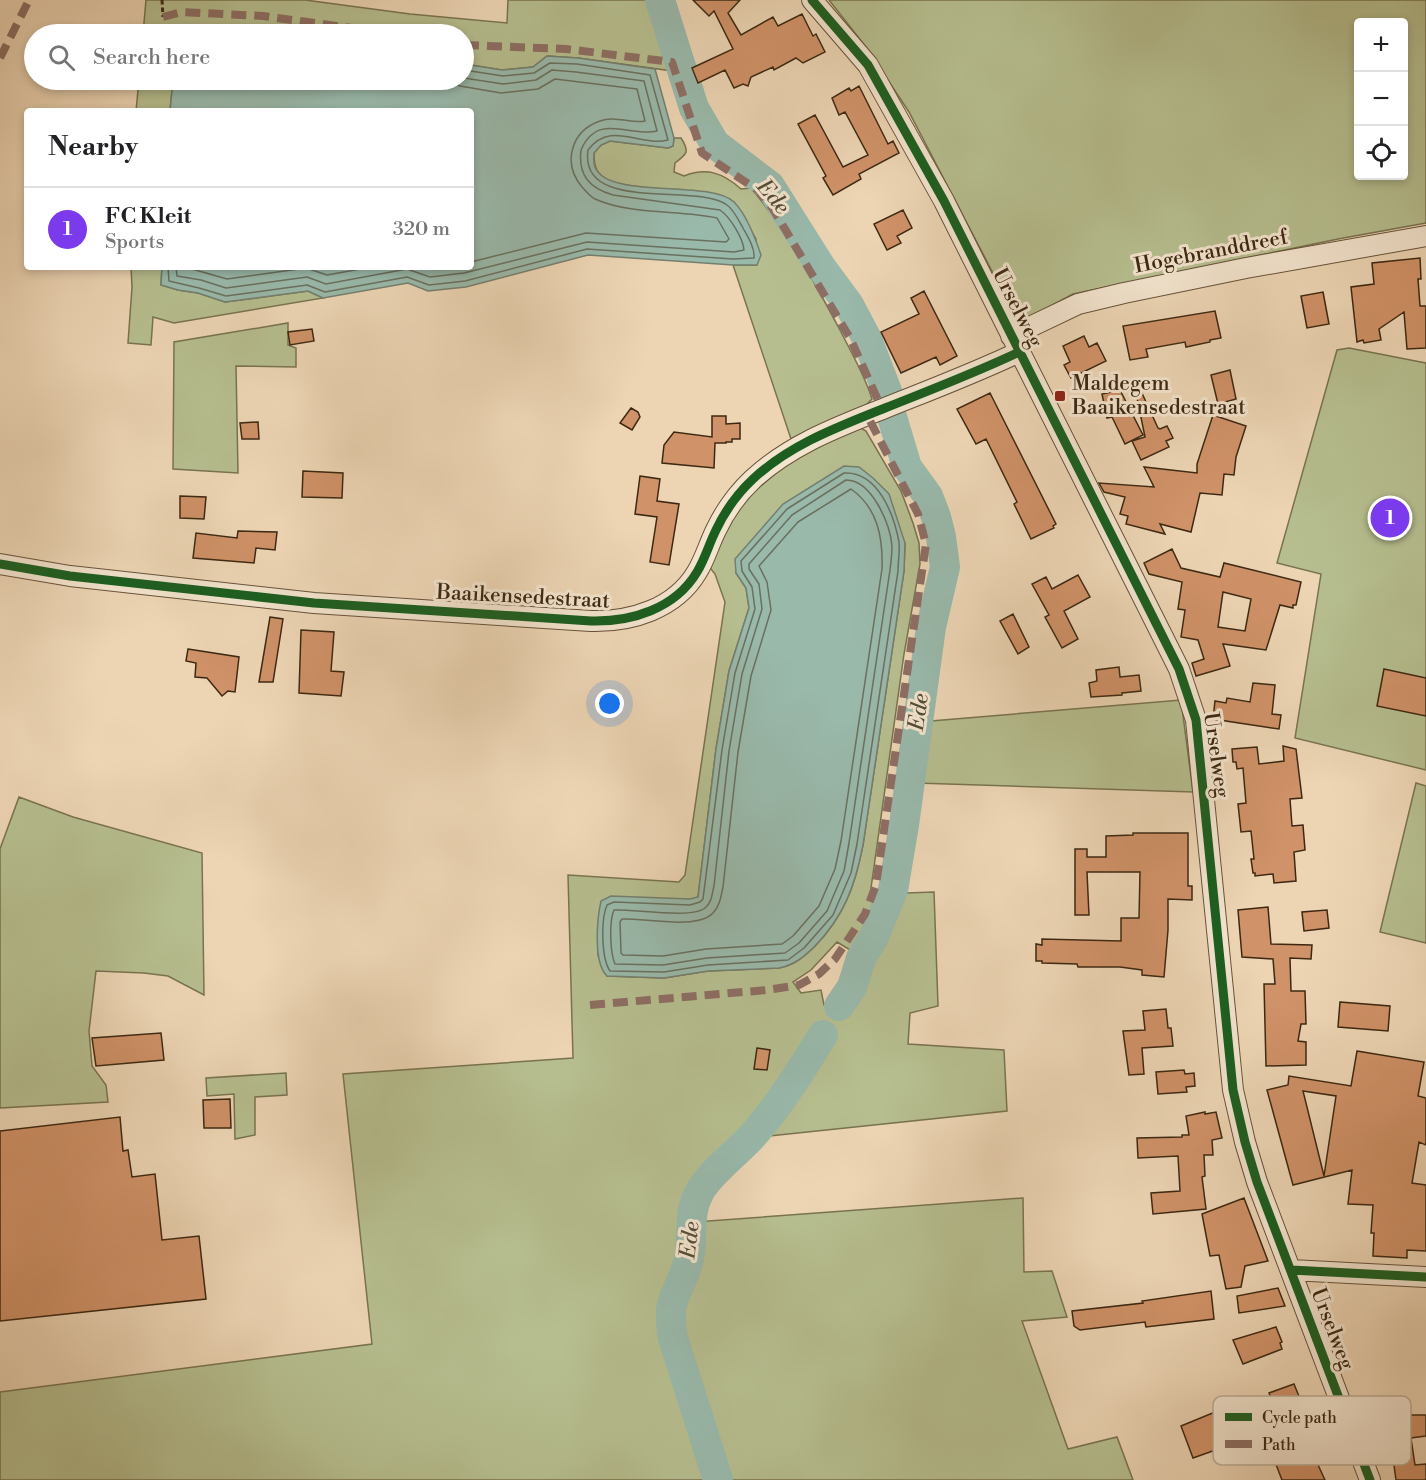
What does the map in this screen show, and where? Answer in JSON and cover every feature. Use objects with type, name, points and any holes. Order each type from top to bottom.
[{"type":"street","name":"Urselweg","points":[[812,0],[868,65],[944,201],[1179,669],[1196,720],[1233,1090],[1257,1182],[1338,1396]]},
{"type":"street","name":"Hogebranddreef","points":[[1015,344],[1078,304],[1235,270],[1426,236]]},
{"type":"street","name":"Baaikensedestraat","points":[[0,564],[70,576],[314,603],[591,621],[631,618],[655,609],[688,584],[697,572],[725,513],[751,481],[772,463],[818,435],[940,387],[1015,344]]},
{"type":"street","points":[[1291,1270],[1426,1277]]},
{"type":"street","name":"Urselweg","points":[[1364,1465],[1370,1480]]},
{"type":"path","points":[[162,0],[163,17]]},
{"type":"green space","points":[[146,0],[305,0],[410,14],[507,23],[508,0],[656,0],[680,72],[547,56],[533,67],[502,70],[474,66],[474,24],[144,24]]},
{"type":"green space","points":[[829,0],[1426,0],[1426,223],[1073,294],[1019,323],[909,112],[866,47]]},
{"type":"green space","points":[[138,90],[172,90],[170,108],[136,108]]},
{"type":"green space","points":[[674,138],[681,138],[686,152],[675,163],[674,172],[684,176],[700,172],[714,173],[728,179],[741,189],[751,188],[777,222],[811,276],[858,365],[872,399],[865,406],[791,439],[733,265],[757,265],[756,239],[734,202],[702,192],[623,184],[604,178],[596,167],[594,153],[601,145],[610,141],[668,148],[673,146]]},
{"type":"green space","points":[[131,270],[162,270],[161,285],[225,302],[308,291],[323,298],[174,323],[153,317],[151,345],[128,343]]},
{"type":"green space","points":[[288,323],[288,345],[296,348],[296,367],[236,366],[238,473],[173,469],[174,342]]},
{"type":"green space","points":[[1349,348],[1426,363],[1426,770],[1295,738],[1321,574],[1277,563],[1337,350]]},
{"type":"green space","points":[[859,427],[866,431],[901,491],[919,543],[920,564],[904,654],[871,888],[881,894],[907,723],[1181,700],[1193,792],[916,783],[907,893],[934,892],[938,1006],[910,1013],[908,1044],[1004,1050],[1007,1111],[749,1138],[702,1196],[695,1222],[1023,1198],[1024,1272],[1052,1271],[1067,1317],[1022,1321],[1068,1449],[1117,1437],[1133,1480],[0,1480],[0,1392],[372,1344],[343,1074],[573,1058],[568,875],[679,882],[685,875],[725,602],[715,574],[707,564],[727,525],[751,494],[808,446]],"holes":[[[905,543],[904,571],[863,845],[852,887],[834,923],[807,954],[784,967],[708,971],[664,978],[607,976],[598,955],[598,937],[698,897],[716,749],[729,671],[749,608],[746,588],[736,573]],[[837,942],[857,954],[838,1005],[824,1005],[821,990],[801,993],[793,982],[811,970]]]},
{"type":"green space","points":[[1416,783],[1426,786],[1426,943],[1380,932]]},
{"type":"green space","points":[[19,797],[73,817],[202,853],[204,995],[168,976],[96,971],[89,1031],[92,1066],[106,1085],[108,1102],[0,1108],[0,849]]},
{"type":"green space","points":[[286,1073],[287,1095],[255,1097],[255,1135],[235,1139],[234,1094],[207,1096],[206,1078]]},
{"type":"water","points":[[547,56],[655,69],[674,138],[673,146],[668,148],[610,141],[601,145],[594,153],[595,167],[604,177],[619,183],[638,187],[704,191],[722,195],[734,202],[746,220],[759,249],[761,255],[757,265],[588,255],[466,287],[428,291],[408,283],[323,298],[308,291],[225,302],[161,285],[162,270],[474,270],[474,108],[170,108],[172,90],[474,90],[474,66],[502,70],[533,67]]},
{"type":"water","points":[[844,466],[859,467],[889,494],[905,543],[904,571],[863,845],[847,900],[834,923],[815,946],[807,954],[784,967],[708,971],[664,978],[607,976],[598,951],[597,929],[601,901],[611,896],[690,899],[698,897],[716,749],[729,671],[749,608],[746,588],[736,573],[735,559],[783,504]]},
{"type":"building","points":[[693,0],[740,0],[728,13],[741,35],[773,17],[778,26],[802,14],[813,36],[816,34],[825,52],[803,63],[796,58],[774,70],[773,67],[751,77],[748,86],[743,84],[734,88],[725,70],[698,83],[692,68],[733,49],[714,11],[709,16]]},
{"type":"building","points":[[859,86],[888,144],[893,141],[899,153],[859,174],[861,179],[833,195],[823,178],[826,176],[798,124],[815,115],[843,167],[868,155],[845,112],[839,115],[832,98],[849,88],[851,91]]},
{"type":"building","points":[[903,210],[912,228],[897,236],[901,243],[887,250],[874,224]]},
{"type":"building","points":[[1420,258],[1421,279],[1418,279],[1420,306],[1426,306],[1426,348],[1407,349],[1404,312],[1379,329],[1381,340],[1357,342],[1351,287],[1374,284],[1372,263]]},
{"type":"building","points":[[924,291],[957,356],[940,365],[936,357],[901,373],[881,332],[919,314],[911,298]]},
{"type":"building","points":[[1323,292],[1329,324],[1307,328],[1301,296]]},
{"type":"building","points":[[1215,311],[1221,338],[1186,347],[1185,342],[1146,349],[1148,357],[1130,360],[1123,326]]},
{"type":"building","points":[[312,329],[314,341],[290,345],[288,332]]},
{"type":"building","points":[[1084,336],[1089,347],[1097,343],[1106,361],[1071,378],[1064,365],[1070,362],[1063,346]]},
{"type":"building","points":[[1230,370],[1236,399],[1218,404],[1211,375]]},
{"type":"building","points":[[1120,390],[1143,435],[1125,444],[1112,417],[1107,418],[1102,394]]},
{"type":"building","points":[[1141,391],[1158,428],[1167,426],[1173,438],[1166,441],[1169,447],[1141,460],[1132,441],[1145,437],[1136,393]]},
{"type":"building","points":[[990,393],[1056,524],[1054,528],[1031,539],[1014,504],[1017,502],[986,439],[976,444],[957,409]]},
{"type":"building","points":[[631,408],[638,412],[640,417],[632,430],[620,423]]},
{"type":"building","points":[[1213,415],[1246,426],[1236,457],[1234,475],[1224,474],[1222,495],[1200,493],[1191,532],[1160,524],[1165,534],[1126,524],[1128,516],[1120,514],[1125,497],[1104,492],[1099,483],[1154,487],[1144,467],[1197,473],[1197,464]]},
{"type":"building","points":[[712,416],[726,416],[726,424],[740,423],[740,439],[715,443],[714,468],[662,463],[664,445],[674,432],[712,437]]},
{"type":"building","points":[[258,422],[259,439],[242,439],[240,423]]},
{"type":"building","points":[[303,471],[343,473],[342,498],[302,497]]},
{"type":"building","points":[[640,476],[660,479],[657,501],[679,504],[669,565],[650,562],[657,517],[635,514]]},
{"type":"building","points":[[180,496],[206,497],[204,519],[180,518]]},
{"type":"building","points":[[238,531],[277,532],[275,550],[256,548],[254,563],[193,558],[196,533],[237,538]]},
{"type":"building","points":[[1172,549],[1181,568],[1220,577],[1224,563],[1301,582],[1296,605],[1293,605],[1293,608],[1280,605],[1266,650],[1223,644],[1230,666],[1196,676],[1192,663],[1204,659],[1198,640],[1181,637],[1185,610],[1178,609],[1182,582],[1149,574],[1144,563]],"holes":[[[1223,592],[1251,599],[1245,631],[1218,627]]]},
{"type":"building","points":[[1078,575],[1090,597],[1064,611],[1078,639],[1062,648],[1045,617],[1049,615],[1032,584],[1046,577],[1052,589]]},
{"type":"building","points":[[1013,614],[1029,647],[1018,654],[1000,621]]},
{"type":"building","points":[[270,617],[283,619],[273,682],[259,682]]},
{"type":"building","points":[[301,630],[334,632],[331,671],[344,672],[341,696],[299,693]]},
{"type":"building","points":[[188,649],[239,657],[235,692],[228,691],[222,696],[207,678],[195,677],[196,663],[186,661]]},
{"type":"building","points":[[1119,667],[1120,677],[1139,675],[1141,691],[1091,697],[1089,683],[1097,681],[1096,670]]},
{"type":"building","points":[[1384,669],[1426,678],[1426,716],[1377,706]]},
{"type":"building","points":[[1253,683],[1275,685],[1272,714],[1281,715],[1279,729],[1213,719],[1215,701],[1226,703],[1227,698],[1250,702]]},
{"type":"building","points":[[1283,746],[1296,749],[1302,798],[1290,799],[1292,826],[1303,825],[1305,850],[1294,852],[1296,881],[1274,883],[1273,874],[1255,876],[1253,873],[1251,831],[1241,832],[1238,804],[1246,803],[1243,768],[1237,769],[1236,762],[1233,762],[1232,749],[1257,747],[1259,764],[1284,761]]},
{"type":"building","points":[[1133,833],[1188,833],[1188,886],[1192,886],[1192,900],[1168,899],[1164,977],[1142,975],[1142,970],[1120,967],[1078,967],[1077,964],[1036,961],[1036,944],[1042,945],[1042,939],[1121,941],[1121,918],[1139,918],[1140,872],[1087,872],[1089,915],[1075,915],[1075,849],[1087,849],[1087,857],[1106,857],[1106,836],[1133,835]]},
{"type":"building","points":[[1268,907],[1271,944],[1312,945],[1311,959],[1290,958],[1291,991],[1305,991],[1306,1024],[1301,1024],[1298,1041],[1306,1042],[1306,1065],[1266,1066],[1264,984],[1275,984],[1273,959],[1242,957],[1238,910]]},
{"type":"building","points":[[1327,910],[1329,928],[1304,931],[1302,912]]},
{"type":"building","points":[[1340,1002],[1390,1006],[1388,1031],[1338,1027]]},
{"type":"building","points":[[1166,1009],[1173,1046],[1142,1048],[1144,1074],[1129,1075],[1123,1031],[1145,1030],[1143,1011]]},
{"type":"building","points":[[161,1033],[164,1060],[96,1066],[92,1038]]},
{"type":"building","points":[[757,1048],[770,1050],[767,1070],[754,1069]]},
{"type":"building","points":[[1357,1051],[1424,1062],[1418,1096],[1426,1098],[1426,1145],[1419,1142],[1412,1183],[1426,1185],[1426,1251],[1407,1250],[1407,1258],[1373,1256],[1374,1233],[1371,1233],[1373,1205],[1348,1204],[1352,1170],[1293,1185],[1267,1090],[1288,1085],[1289,1076],[1351,1086]],"holes":[[[1303,1091],[1336,1096],[1324,1176]]]},
{"type":"building","points":[[1184,1070],[1185,1074],[1194,1073],[1195,1086],[1186,1087],[1187,1092],[1158,1094],[1156,1072]]},
{"type":"building","points":[[230,1099],[231,1128],[204,1128],[203,1100]]},
{"type":"building","points":[[1205,1112],[1205,1114],[1216,1112],[1222,1138],[1212,1140],[1213,1155],[1204,1155],[1205,1176],[1202,1177],[1206,1209],[1153,1214],[1151,1193],[1180,1191],[1178,1156],[1138,1158],[1137,1138],[1189,1135],[1186,1116]]},
{"type":"building","points":[[120,1117],[123,1151],[128,1150],[132,1177],[155,1174],[162,1240],[199,1236],[206,1299],[0,1321],[0,1131]]},
{"type":"building","points":[[1244,1198],[1268,1261],[1245,1266],[1241,1287],[1226,1289],[1219,1255],[1210,1256],[1202,1214]]},
{"type":"building","points":[[1278,1288],[1285,1306],[1239,1313],[1237,1296]]},
{"type":"building","points":[[1211,1291],[1214,1319],[1146,1327],[1145,1322],[1080,1330],[1074,1326],[1072,1311],[1143,1303],[1142,1301]]},
{"type":"building","points":[[1276,1327],[1282,1342],[1280,1343],[1282,1349],[1243,1364],[1233,1340]]},
{"type":"building","points":[[1294,1384],[1299,1396],[1270,1396],[1269,1393]]},
{"type":"building","points":[[1213,1413],[1213,1451],[1193,1458],[1181,1426]]},
{"type":"building","points":[[1411,1415],[1426,1415],[1426,1436],[1411,1438]]},
{"type":"building","points":[[1411,1438],[1415,1465],[1426,1464],[1426,1480],[1396,1480],[1394,1465],[1411,1465]]},
{"type":"building","points":[[1276,1465],[1318,1465],[1325,1480],[1282,1480]]},
{"type":"waterway","name":"Ede","points":[[660,0],[694,108],[715,144],[770,186],[821,267],[849,305],[867,339],[890,399]]},
{"type":"waterway","name":"Ede","points":[[839,1006],[852,987],[861,958],[874,937],[893,890],[931,627],[945,567],[936,517],[928,496],[907,467],[892,417]]},
{"type":"waterway","name":"Ede","points":[[718,1480],[673,1338],[671,1325],[671,1308],[689,1260],[695,1202],[703,1186],[765,1122],[823,1035]]},
{"type":"marked path","points":[[0,58],[29,0]]},
{"type":"marked path","points":[[163,17],[182,12],[263,16],[322,24]]},
{"type":"marked path","points":[[474,45],[566,49],[672,62],[702,153],[759,191],[773,209],[850,338],[882,409]]},
{"type":"marked path","points":[[590,1005],[767,990],[799,985],[819,974],[835,959],[865,914],[876,885],[926,544],[918,514],[867,415]]},
{"type":"cycle path","points":[[812,0],[868,65],[944,201],[1179,669],[1196,720],[1233,1090],[1257,1182],[1338,1396]]},
{"type":"cycle path","points":[[0,564],[70,576],[314,603],[591,621],[636,616],[664,604],[688,585],[700,567],[732,503],[753,479],[783,456],[833,430],[1019,352]]},
{"type":"cycle path","points":[[1291,1270],[1426,1277]]},
{"type":"cycle path","points":[[1364,1465],[1370,1480]]},
{"type":"place","name":"Maldegem Baaikensedestraat","points":[[1060,396]]},
{"type":"place","name":"FC Kleit","points":[[1390,518]]}]
